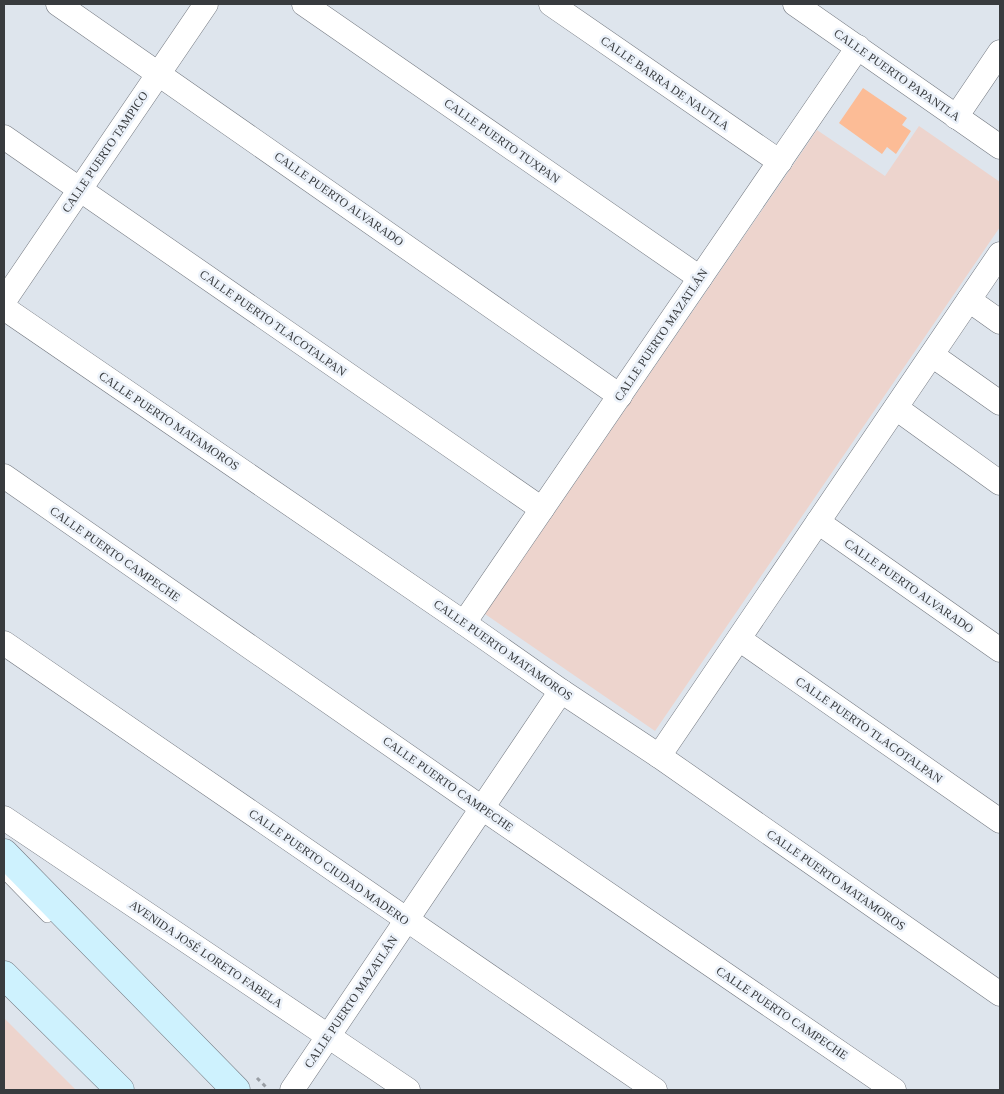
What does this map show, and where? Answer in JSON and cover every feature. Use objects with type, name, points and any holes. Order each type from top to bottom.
[{"type":"street","name":"CALLE PUERTO ALVARADO","points":[[58,4],[620,396]]},
{"type":"street","name":"CALLE PUERTO TAMPICO","points":[[4,301],[206,4]]},
{"type":"street","name":"CALLE PUERTO TUXPAN","points":[[304,4],[700,278]]},
{"type":"street","name":"CALLE BARRA DE NAUTLA","points":[[551,4],[780,162]]},
{"type":"street","name":"CALLE PUERTO PAPANTLA","points":[[795,4],[1000,147]]},
{"type":"street","name":"CALLE PUERTO MAZATLÁN","points":[[464,623],[858,47]]},
{"type":"street","points":[[956,117],[1000,52]]},
{"type":"street","name":"CALLE PUERTO TLACOTALPAN","points":[[4,137],[542,509]]},
{"type":"street","points":[[659,756],[1000,254]]},
{"type":"street","points":[[969,300],[1000,322]]},
{"type":"street","name":"CALLE PUERTO MATAMOROS","points":[[4,308],[561,691],[659,756],[1000,994]]},
{"type":"street","points":[[932,355],[1000,403]]},
{"type":"street","points":[[896,408],[1000,483]]},
{"type":"street","name":"CALLE PUERTO CAMPECHE","points":[[4,476],[482,808],[894,1090]]},
{"type":"street","name":"CALLE PUERTO ALVARADO","points":[[818,522],[1000,650]]},
{"type":"street","name":"CALLE PUERTO TLACOTALPAN","points":[[739,639],[1000,821]]},
{"type":"street","name":"CALLE PUERTO CIUDAD MADERO","points":[[4,643],[655,1090]]},
{"type":"street","name":"CALLE PUERTO MAZATLÁN","points":[[292,1090],[561,691]]},
{"type":"street","name":"AVENIDA JOSÉ LORETO FABELA","points":[[4,818],[408,1090]]},
{"type":"street","points":[[4,854],[236,1090]]},
{"type":"street","points":[[4,975],[120,1090]]},
{"type":"lane","points":[[4,873],[52,922]]},
{"type":"shaded area","points":[[919,126],[1000,182],[1000,227],[655,731],[485,614],[817,130],[885,176]]},
{"type":"shaded area","points":[[4,1018],[76,1090],[4,1090]]},
{"type":"building","points":[[863,88],[907,118],[902,125],[911,131],[896,154],[887,147],[882,154],[839,123]]}]
